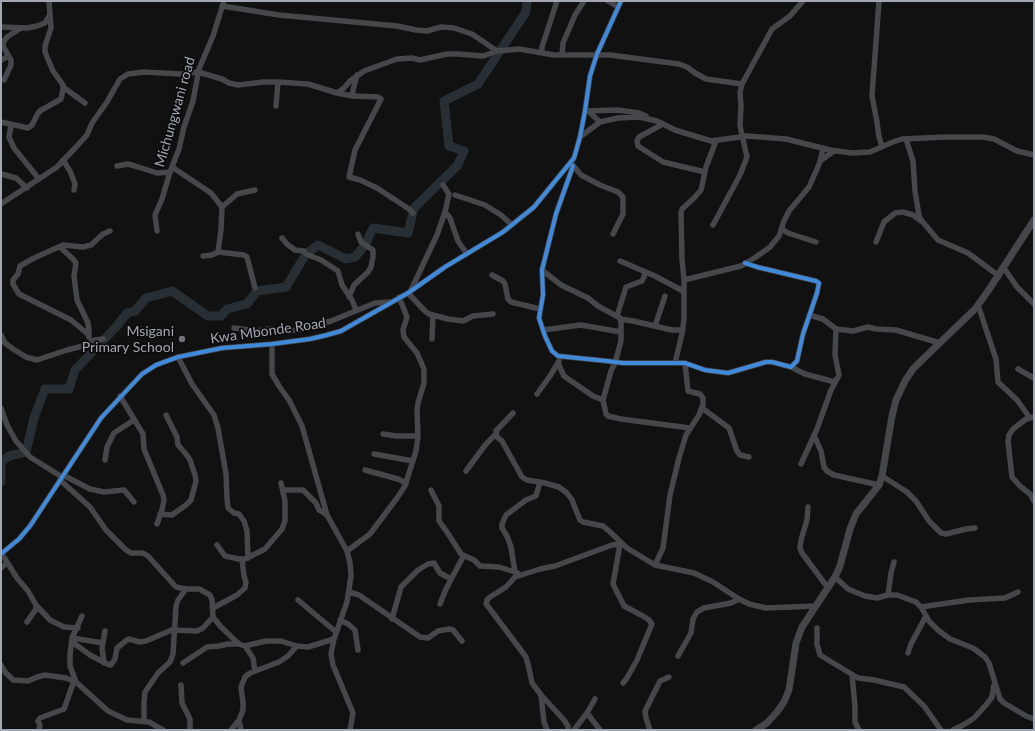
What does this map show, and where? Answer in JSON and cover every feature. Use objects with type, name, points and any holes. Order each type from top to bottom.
[{"type":"street","points":[[49,1],[51,28],[45,46],[48,61],[63,87],[85,103]]},
{"type":"street","points":[[542,53],[543,41],[557,1]]},
{"type":"street","points":[[562,55],[563,43],[575,15],[584,1]]},
{"type":"street","points":[[608,1],[618,7]]},
{"type":"street","name":"Kwa Mbonde Road","points":[[2,554],[19,539],[30,526],[101,418],[142,374],[156,365],[178,357],[222,348],[310,339],[341,331],[399,298],[512,226],[534,207],[562,172],[572,164],[587,111],[590,76],[597,54],[622,1]]},
{"type":"street","points":[[713,225],[740,175],[747,158],[740,126],[740,92],[742,84],[772,29],[790,16],[803,1]]},
{"type":"street","points":[[879,1],[872,96],[882,146]]},
{"type":"street","points":[[223,3],[279,15],[397,26],[416,30],[427,30],[441,27],[458,29],[472,34],[497,51]]},
{"type":"street","name":"Michungwani road","points":[[157,231],[155,215],[180,149],[184,127],[193,101],[200,65],[213,36],[223,3]]},
{"type":"street","points":[[1,27],[27,28],[43,25],[50,14]]},
{"type":"street","points":[[4,80],[11,63],[2,44],[7,37],[21,27]]},
{"type":"street","points":[[337,93],[357,75],[364,71],[398,59],[412,58],[420,60],[458,54],[483,56],[497,51],[519,49],[562,55],[597,54],[681,64],[706,79],[742,84]]},
{"type":"street","points":[[1,60],[9,56]]},
{"type":"street","points":[[1,204],[27,188],[56,167],[63,160],[87,135],[92,123],[107,102],[120,79],[125,75],[144,72],[180,74],[198,72],[238,85],[264,82],[308,84],[337,93],[353,96],[378,97],[381,99],[355,150],[349,177],[360,180],[377,188],[413,213]]},
{"type":"street","points":[[353,96],[357,75]]},
{"type":"street","points":[[276,106],[278,82]]},
{"type":"street","points":[[1,122],[26,128],[31,127],[40,111],[61,99],[63,87]]},
{"type":"street","points":[[587,111],[610,110],[639,113],[675,130],[716,141],[753,136],[786,139],[852,154],[868,152],[893,142],[906,139],[983,137],[1034,156]]},
{"type":"street","points":[[587,111],[600,122]]},
{"type":"street","points":[[580,137],[600,122],[628,117],[639,117],[657,121]]},
{"type":"street","points":[[663,124],[639,137],[637,141],[638,146],[662,162],[705,172]]},
{"type":"street","points":[[11,125],[9,137],[14,148],[39,179]]},
{"type":"street","points":[[906,139],[913,161],[919,216],[922,221],[938,240],[968,253],[999,276]]},
{"type":"street","points":[[675,363],[683,330],[684,280],[681,213],[682,209],[701,190],[705,172],[716,141]]},
{"type":"street","points":[[684,280],[741,266],[770,247],[779,236],[789,211],[808,190],[820,162],[822,148]]},
{"type":"street","points":[[820,162],[834,151]]},
{"type":"street","points":[[63,160],[70,171],[75,184],[74,190]]},
{"type":"street","points":[[117,166],[128,164],[157,173],[171,170],[211,193],[222,207],[218,252]]},
{"type":"street","points":[[572,164],[581,175],[587,179],[618,192],[623,197],[623,214],[613,234]]},
{"type":"street","points":[[572,164],[556,214],[542,270],[543,295],[539,318],[552,351],[559,360],[564,376],[593,396],[603,400]]},
{"type":"street","points":[[1,174],[16,178],[27,188]]},
{"type":"street","points":[[443,185],[449,194],[446,212],[437,235],[409,291],[425,311],[433,315],[463,321],[472,316],[493,314]]},
{"type":"street","points":[[222,207],[238,194],[255,190]]},
{"type":"street","points":[[455,196],[485,205],[501,215],[512,226]]},
{"type":"street","points":[[446,212],[450,218],[458,241],[466,254]]},
{"type":"street","points":[[876,242],[884,222],[895,213],[903,212],[913,215],[922,221]]},
{"type":"street","points":[[756,730],[767,723],[784,702],[789,690],[796,643],[802,627],[835,577],[840,566],[850,529],[856,514],[879,485],[896,400],[905,381],[913,369],[970,315],[999,276],[1034,220]]},
{"type":"street","points":[[782,229],[788,233],[816,242]]},
{"type":"street","points":[[89,335],[71,320],[19,294],[13,284],[13,280],[18,274],[20,266],[32,259],[63,245],[83,247],[91,245],[103,234],[110,231]]},
{"type":"street","points":[[349,296],[354,285],[368,272],[373,257],[373,250],[361,242],[358,234]]},
{"type":"street","points":[[282,238],[295,250],[304,251],[306,254],[321,260],[338,271],[342,285],[356,310]]},
{"type":"street","points":[[60,247],[74,259],[76,263],[74,276],[77,300],[90,330],[87,344]]},
{"type":"street","points":[[203,256],[212,255],[218,252],[244,255],[247,257],[256,288]]},
{"type":"street","points":[[620,261],[683,292]]},
{"type":"street","points":[[745,263],[817,281],[819,285],[803,334],[797,361],[791,366]]},
{"type":"street","points":[[1004,268],[1017,287],[1034,304]]},
{"type":"street","points":[[542,270],[561,284],[582,294],[598,306],[619,317],[672,330],[683,330]]},
{"type":"street","points":[[645,272],[642,281],[626,287],[619,317],[621,332],[620,341],[615,363],[610,371],[603,400],[606,414],[608,416],[657,425],[690,428]]},
{"type":"street","points":[[492,275],[505,284],[508,299],[511,302],[540,309]]},
{"type":"street","points":[[655,326],[665,296]]},
{"type":"street","points":[[347,551],[370,534],[397,498],[406,483],[416,451],[418,436],[417,412],[424,383],[424,369],[417,353],[404,337],[403,330],[407,317],[399,298]]},
{"type":"street","points":[[234,328],[257,331],[269,329],[284,331],[298,330],[331,321],[375,303],[392,302]]},
{"type":"street","points":[[978,305],[996,359],[998,382],[1032,417],[1026,419],[1012,429],[1008,441],[1012,477],[1030,494],[1034,501]]},
{"type":"street","points":[[809,314],[823,319],[836,329],[853,331],[868,327],[896,330],[940,343]]},
{"type":"street","points":[[432,339],[433,315]]},
{"type":"street","points":[[543,330],[581,325],[621,332]]},
{"type":"street","points":[[801,464],[814,436],[831,390],[839,375],[835,355],[836,329]]},
{"type":"street","points":[[1,335],[3,344],[26,357],[37,360],[103,338]]},
{"type":"street","points":[[272,344],[272,374],[289,400],[302,426],[327,515],[347,551],[351,576],[347,602],[336,632],[331,654],[333,665],[353,713],[350,730]]},
{"type":"street","points":[[178,357],[192,384],[214,415],[218,428],[226,474],[228,508],[230,511],[239,514],[248,531],[244,576],[246,588],[237,595],[213,608]]},
{"type":"street","points":[[559,360],[607,360],[615,363],[685,363],[705,370],[728,373],[766,362],[776,362],[791,366],[805,374],[836,382]]},
{"type":"street","points":[[537,394],[559,360]]},
{"type":"street","points":[[655,565],[663,548],[670,495],[686,434],[702,408],[703,398],[700,394],[688,391],[685,363]]},
{"type":"street","points":[[1018,369],[1034,378]]},
{"type":"street","points":[[120,396],[143,434],[144,449],[163,494],[163,504],[156,524]]},
{"type":"street","points":[[1,408],[7,425],[16,441],[30,457],[62,477],[90,489],[104,492],[124,490],[134,502]]},
{"type":"street","points":[[702,408],[729,428],[737,451],[740,455],[749,457]]},
{"type":"street","points":[[466,471],[486,444],[496,434],[496,431],[514,414]]},
{"type":"street","points":[[160,514],[172,515],[186,505],[191,500],[196,481],[190,460],[178,445],[177,437],[166,415]]},
{"type":"street","points":[[105,460],[108,447],[114,433],[134,420]]},
{"type":"street","points":[[383,434],[396,436],[418,436]]},
{"type":"street","points":[[496,434],[511,456],[522,477],[527,480],[559,487],[567,493],[572,500],[580,520],[603,526],[621,544],[634,554],[655,565],[694,573],[724,588],[749,604],[766,608],[815,606]]},
{"type":"street","points":[[814,436],[820,451],[824,468],[827,471],[834,475],[879,485]]},
{"type":"street","points":[[374,454],[413,461]]},
{"type":"street","points":[[365,470],[398,479],[406,483]]},
{"type":"street","points":[[882,476],[907,492],[916,501],[932,525],[941,533],[946,534],[975,528]]},
{"type":"street","points":[[62,477],[90,507],[106,530],[126,550],[130,552],[144,553],[164,572],[176,587],[199,589],[210,595],[212,600],[213,618],[242,645],[253,658],[255,671]]},
{"type":"street","points":[[515,572],[511,547],[502,528],[502,524],[506,515],[526,500],[536,496],[540,482]]},
{"type":"street","points":[[217,545],[225,556],[245,558],[265,550],[282,530],[285,521],[286,510],[281,483]]},
{"type":"street","points":[[283,490],[303,490],[316,503],[319,510],[327,515]]},
{"type":"street","points":[[431,490],[439,506],[439,521],[463,555],[474,560],[480,566],[499,566],[522,574]]},
{"type":"street","points":[[808,507],[807,520],[800,548],[802,553],[828,588]]},
{"type":"street","points":[[568,730],[568,726],[564,720],[532,683],[530,668],[526,657],[486,604],[487,600],[490,596],[506,587],[515,577],[522,574],[555,566],[600,549],[621,544]]},
{"type":"street","points":[[621,544],[613,584],[624,606],[650,620],[652,624],[637,660],[623,683]]},
{"type":"street","points":[[2,554],[36,605],[50,620],[64,626],[78,628]]},
{"type":"street","points":[[440,604],[451,579],[463,560],[463,555]]},
{"type":"street","points":[[888,595],[894,562]]},
{"type":"street","points":[[1,568],[7,563]]},
{"type":"street","points":[[392,619],[401,587],[418,570],[428,564],[434,564],[440,573],[451,579]]},
{"type":"street","points":[[835,577],[848,588],[865,596],[877,598],[888,595],[897,595],[916,602],[938,630],[950,639],[973,648],[985,657],[989,663],[1000,699],[1004,703],[1034,719]]},
{"type":"street","points":[[144,722],[145,692],[158,673],[170,662],[173,654],[173,630],[176,606],[178,600],[186,589]]},
{"type":"street","points":[[348,592],[359,595],[420,638],[428,638],[438,631],[449,629],[453,630],[462,641]]},
{"type":"street","points":[[921,607],[969,600],[999,599],[1018,592]]},
{"type":"street","points":[[678,656],[691,633],[693,619],[697,612],[704,608],[731,603],[739,599]]},
{"type":"street","points":[[298,600],[336,632]]},
{"type":"street","points":[[27,622],[36,609],[36,605]]},
{"type":"street","points":[[39,730],[40,725],[38,722],[40,718],[64,709],[75,682],[70,666],[72,640],[82,616]]},
{"type":"street","points":[[908,653],[911,644],[926,616]]},
{"type":"street","points":[[72,640],[84,651],[104,663],[111,665],[114,663],[117,648],[129,639],[136,642],[146,641],[173,630],[197,631],[203,628],[213,618]]},
{"type":"street","points":[[340,620],[355,630],[358,650]]},
{"type":"street","points":[[818,628],[817,644],[820,655],[858,678],[904,687],[924,706],[941,730]]},
{"type":"street","points":[[104,663],[102,655],[105,631]]},
{"type":"street","points":[[183,663],[207,647],[228,644],[242,645],[274,640],[281,640],[297,646],[308,646],[334,639]]},
{"type":"street","points":[[72,640],[103,643]]},
{"type":"street","points":[[231,730],[239,720],[243,710],[241,687],[245,677],[250,673],[279,662],[288,656],[297,646]]},
{"type":"street","points":[[1,665],[5,672],[14,680],[28,682],[45,675],[66,678],[75,682],[108,711],[127,720],[144,722],[163,730]]},
{"type":"street","points":[[852,675],[855,699],[855,722],[859,730]]},
{"type":"street","points":[[650,730],[645,711],[660,681],[669,677]]},
{"type":"street","points":[[953,730],[966,724],[974,718],[986,705],[992,697],[994,682]]},
{"type":"street","points":[[182,685],[182,703],[190,719],[190,730]]},
{"type":"street","points":[[541,695],[544,722],[547,730]]},
{"type":"street","points":[[574,730],[587,713],[595,699]]},
{"type":"street","points":[[587,713],[600,730]]},
{"type":"street","points":[[239,720],[241,730]]},
{"type":"waterway","points":[[1,482],[1,462],[9,456],[26,452],[34,418],[45,389],[69,389],[75,370],[117,326],[127,313],[135,311],[146,298],[172,291],[208,316],[221,316],[227,309],[247,304],[257,291],[286,287],[306,254],[318,245],[346,259],[355,257],[365,245],[373,228],[408,233],[414,208],[458,165],[464,151],[449,146],[444,101],[478,84],[526,12],[527,1]]},
{"type":"cycle path","points":[[1,554],[19,539],[30,526],[101,418],[142,374],[156,365],[178,357],[222,348],[310,339],[341,331],[408,293],[445,267],[503,232],[534,207],[574,158],[580,137],[590,76],[597,54],[621,1]]},
{"type":"cycle path","points":[[573,166],[556,214],[542,270],[543,295],[539,318],[552,351],[558,356],[623,363],[685,363],[705,370],[728,373],[766,362],[791,367],[797,361],[803,334],[819,283],[745,263]]},
{"type":"place","name":"Msigani Primary School","points":[[182,339]]}]
